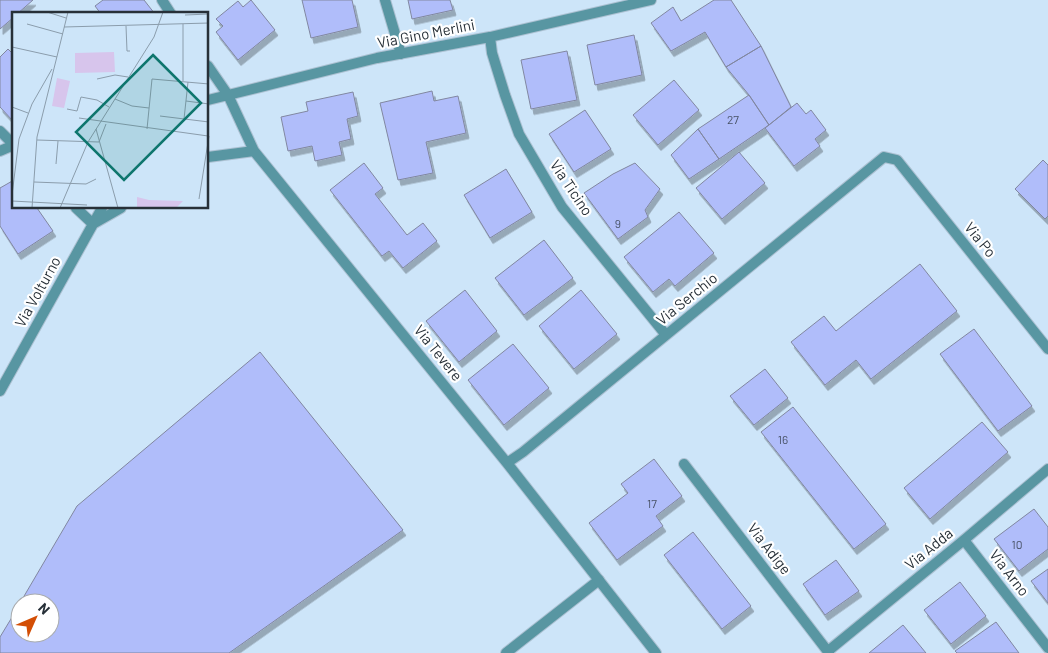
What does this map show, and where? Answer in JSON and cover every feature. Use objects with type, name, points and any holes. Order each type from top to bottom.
[{"type":"street","points":[[162,0],[170,12]]},
{"type":"street","points":[[385,0],[401,54]]},
{"type":"street","name":"Via Gino Merlini","points":[[209,100],[377,58],[490,37],[651,0]]},
{"type":"street","name":"Via Ticino","points":[[490,37],[492,54],[519,134],[562,207],[666,335]]},
{"type":"street","name":"Via Tevere","points":[[209,67],[228,95],[254,151],[507,463],[656,653]]},
{"type":"street","points":[[0,131],[12,143]]},
{"type":"street","points":[[0,151],[12,146]]},
{"type":"street","points":[[209,156],[254,151]]},
{"type":"street","name":"Via Serchio","points":[[507,463],[523,452],[884,156]]},
{"type":"street","name":"Via Po","points":[[884,156],[897,160],[1048,349]]},
{"type":"street","points":[[77,209],[93,224],[119,209]]},
{"type":"street","name":"Via Volturno","points":[[0,391],[101,209]]},
{"type":"street","name":"Via Adige","points":[[684,464],[828,652]]},
{"type":"street","name":"Via Adda","points":[[828,652],[1048,469]]},
{"type":"street","name":"Via Arno","points":[[964,540],[1048,648]]},
{"type":"street","points":[[506,653],[599,580]]},
{"type":"building","points":[[0,0],[33,0],[19,12],[12,12],[12,19],[0,29]]},
{"type":"building","points":[[103,0],[144,0],[153,12],[100,12],[95,6]]},
{"type":"building","points":[[251,0],[275,30],[238,60],[216,32],[223,26],[216,19],[238,1],[243,7]]},
{"type":"building","points":[[302,0],[352,0],[358,27],[311,38]]},
{"type":"building","points":[[408,0],[450,0],[453,10],[412,19]]},
{"type":"building","points":[[714,0],[731,0],[761,46],[726,67],[705,32],[671,51],[651,23],[673,7],[681,21]]},
{"type":"building","points":[[634,35],[642,75],[595,85],[587,45]]},
{"type":"building","points":[[761,46],[791,107],[769,125],[749,95],[726,67]]},
{"type":"building","points":[[8,49],[12,53],[12,120],[0,107],[0,57]]},
{"type":"building","points":[[567,51],[577,100],[531,109],[521,60]]},
{"type":"building","points":[[674,80],[699,110],[658,145],[633,115]]},
{"type":"building","points":[[432,91],[434,101],[458,96],[466,133],[426,142],[433,173],[398,180],[380,103]]},
{"type":"building","points":[[353,92],[358,116],[347,119],[351,139],[339,142],[342,155],[315,161],[312,146],[288,151],[281,117],[308,111],[306,102]]},
{"type":"building","points":[[749,95],[769,125],[719,159],[698,129]]},
{"type":"building","points":[[797,103],[806,114],[811,110],[826,130],[815,139],[820,146],[794,166],[765,128]]},
{"type":"building","points":[[585,110],[611,149],[574,172],[549,134]]},
{"type":"building","points":[[698,129],[719,159],[689,179],[671,155]]},
{"type":"building","points":[[739,152],[765,183],[722,219],[696,188]]},
{"type":"building","points":[[1043,160],[1048,165],[1048,216],[1045,219],[1015,189]]},
{"type":"building","points":[[364,163],[383,188],[375,194],[407,235],[423,223],[437,241],[403,268],[389,251],[382,256],[330,190]]},
{"type":"building","points":[[635,163],[660,189],[645,210],[648,217],[618,239],[584,193],[613,174]]},
{"type":"building","points":[[506,169],[532,212],[490,238],[464,195]]},
{"type":"building","points":[[12,181],[12,209],[38,209],[53,231],[18,254],[0,226],[0,188]]},
{"type":"building","points":[[679,212],[714,253],[675,286],[669,279],[653,292],[624,257]]},
{"type":"building","points":[[544,240],[573,278],[524,315],[495,278]]},
{"type":"building","points":[[920,264],[957,311],[871,379],[856,360],[825,385],[791,342],[824,316],[836,331]]},
{"type":"building","points":[[465,290],[497,331],[459,362],[426,321]]},
{"type":"building","points":[[581,290],[617,334],[574,369],[539,326]]},
{"type":"building","points":[[974,329],[1032,406],[998,431],[940,354]]},
{"type":"building","points":[[513,344],[549,388],[504,425],[468,380]]},
{"type":"building","points":[[260,352],[403,530],[229,653],[0,653],[0,637],[10,620],[10,643],[60,643],[60,593],[26,593],[77,506]]},
{"type":"building","points":[[765,369],[788,398],[754,425],[730,396]]},
{"type":"building","points":[[793,407],[886,524],[854,549],[761,432]]},
{"type":"building","points":[[982,422],[1008,452],[930,519],[904,488]]},
{"type":"building","points":[[654,459],[682,496],[656,516],[663,526],[617,560],[589,523],[628,493],[621,484]]},
{"type":"building","points":[[1034,509],[1048,527],[1048,549],[1019,571],[994,539]]},
{"type":"building","points":[[693,532],[751,606],[722,629],[664,555]]},
{"type":"building","points":[[836,560],[859,591],[825,615],[803,584]]},
{"type":"building","points":[[1048,569],[1048,603],[1031,581]]},
{"type":"building","points":[[960,582],[986,616],[951,644],[924,610]]},
{"type":"building","points":[[996,622],[1019,653],[957,653],[955,651]]},
{"type":"building","points":[[903,625],[926,653],[869,653]]}]
